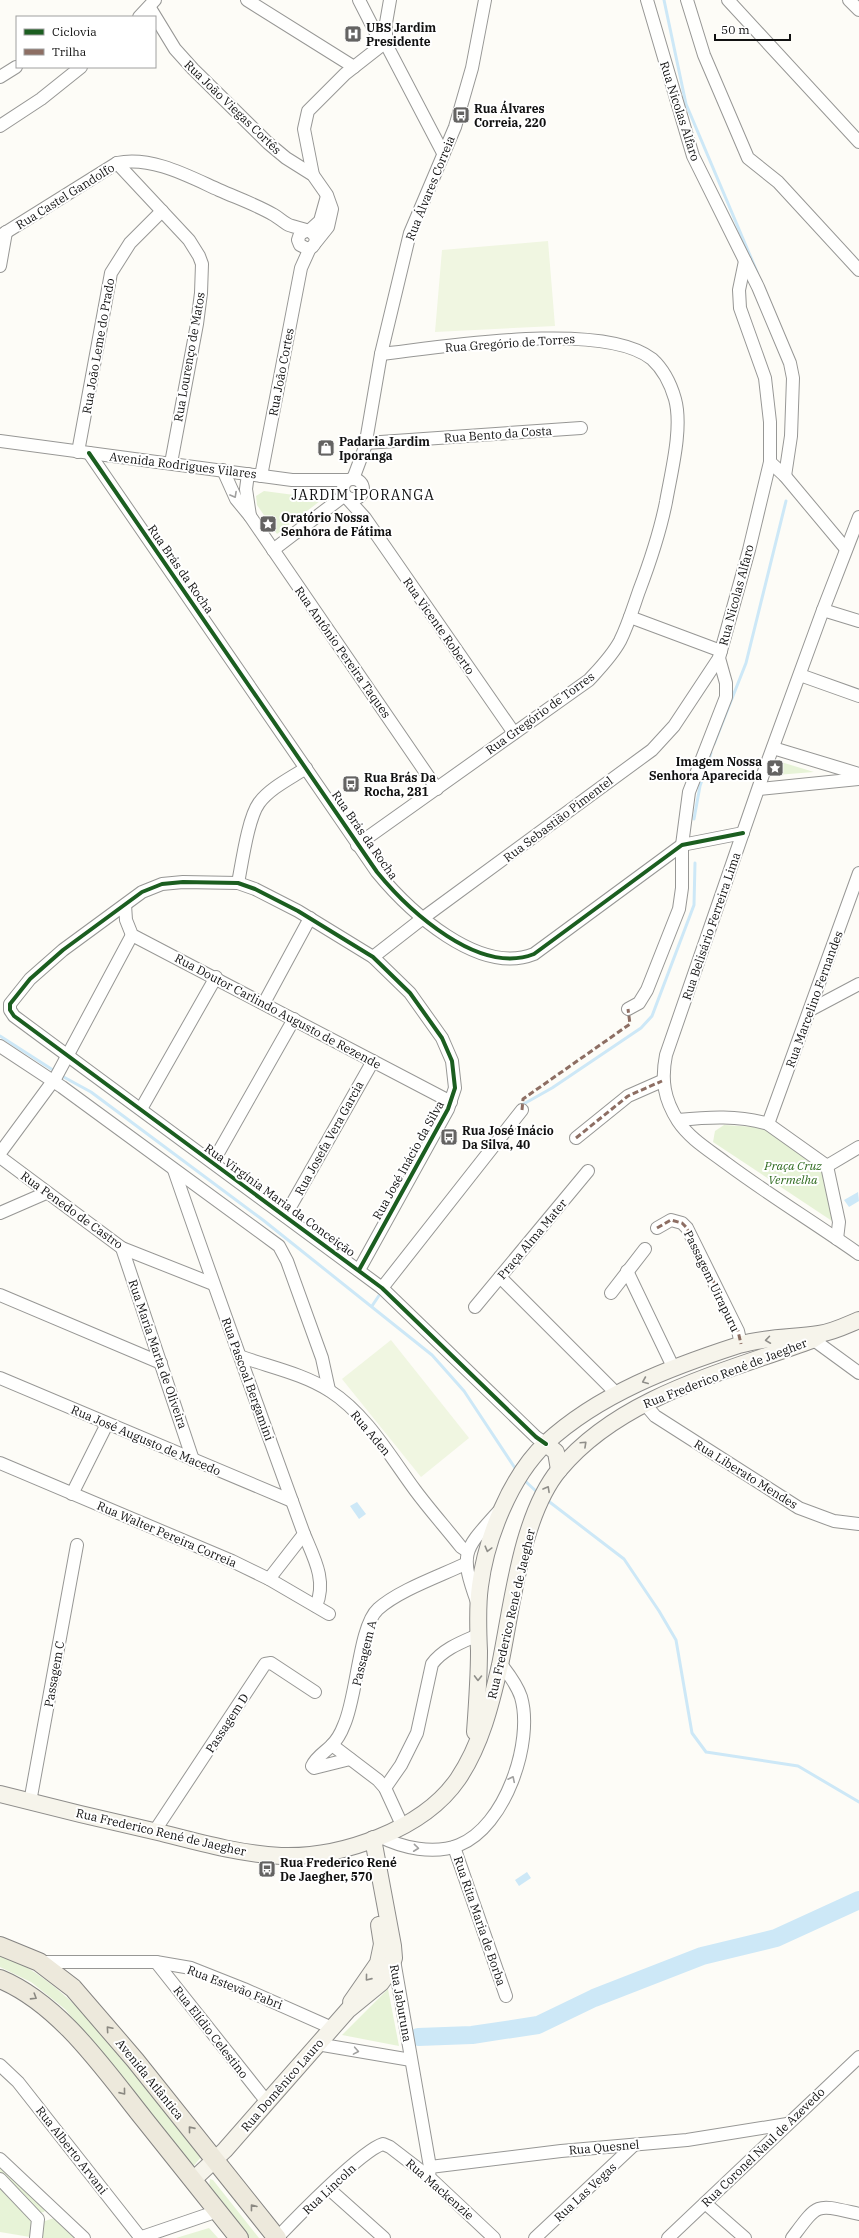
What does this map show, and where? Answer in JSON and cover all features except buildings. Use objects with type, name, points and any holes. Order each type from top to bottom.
[{"type":"main road","name":"Rua Frederico René de Jaegher","points":[[0,1794],[154,1832],[238,1850],[281,1856],[311,1855],[337,1850],[372,1839],[402,1825],[434,1804],[448,1791],[459,1778],[474,1748],[486,1720],[523,1555],[539,1506],[558,1471],[596,1433],[644,1404],[813,1336],[859,1320]]},
{"type":"main road","name":"Rua Frederico René de Jaegher","points":[[474,1748],[478,1693],[478,1605],[482,1572],[489,1543],[502,1508],[513,1487],[546,1444],[581,1416],[616,1393],[674,1369],[741,1344],[813,1336]]},
{"type":"main road","points":[[738,1367],[741,1344]]},
{"type":"main road","points":[[546,1444],[556,1452],[558,1471]]},
{"type":"main road","points":[[478,1635],[491,1642],[497,1641],[506,1635]]},
{"type":"main road","name":"Rua Domênico Lauro","points":[[348,2010],[351,1999],[378,1963],[382,1944],[372,1839]]},
{"type":"main road","name":"Rua Jaburuna","points":[[372,1839],[394,1958]]},
{"type":"main road","name":"Avenida Atlântica","points":[[0,1946],[39,1962],[73,1988],[216,2160],[277,2238]]},
{"type":"main road","name":"Rua Domênico Lauro","points":[[193,2180],[216,2160],[348,2010],[381,1983],[389,1972],[394,1958]]},
{"type":"main road","points":[[0,1978],[40,2001],[59,2017],[113,2079],[239,2238]]},
{"type":"street","points":[[247,0],[354,67]]},
{"type":"street","points":[[359,0],[443,153]]},
{"type":"street","points":[[313,175],[304,129],[308,111],[354,67],[384,44],[390,0]]},
{"type":"street","name":"Rua Álvares Correia","points":[[356,485],[366,445],[381,354],[410,233],[455,127],[468,82],[485,0]]},
{"type":"street","name":"Rua Nicolas Alfaro","points":[[647,0],[693,156],[745,261],[786,354],[793,378],[791,436],[785,476]]},
{"type":"street","points":[[687,0],[704,55],[748,158],[778,182],[859,270]]},
{"type":"street","points":[[728,0],[859,142]]},
{"type":"street","points":[[849,0],[859,10]]},
{"type":"street","points":[[140,16],[152,4]]},
{"type":"street","name":"Rua João Viegas Cortês","points":[[152,4],[175,49],[193,69],[268,143],[286,158],[313,175],[327,195],[320,221],[306,240]]},
{"type":"street","points":[[0,77],[16,66]]},
{"type":"street","points":[[0,126],[41,99],[80,68]]},
{"type":"street","name":"Rua Castel Gandolfo","points":[[3,234],[117,163],[142,162],[180,173],[247,202],[275,216],[306,240]]},
{"type":"street","name":"Rua Lourenço de Matos","points":[[117,163],[190,240],[200,256],[202,264],[201,294],[197,324],[170,463]]},
{"type":"street","name":"Rua João Leme do Prado","points":[[84,453],[110,277],[115,264],[130,243],[162,211]]},
{"type":"street","points":[[0,266],[3,234]]},
{"type":"street","name":"Rua João Cortes","points":[[260,476],[306,240]]},
{"type":"street","name":"Rua Nicolas Alfaro","points":[[628,1008],[639,1004],[647,990],[679,909],[682,888],[682,845],[691,784],[726,697],[726,683],[720,654],[749,550],[770,462],[770,422],[765,378],[740,308],[739,290],[745,261]]},
{"type":"street","name":"Rua Gregório de Torres","points":[[357,845],[589,680],[613,652],[630,617],[652,556],[663,517],[677,430],[676,401],[671,388],[652,360],[628,347],[607,342],[561,338],[483,343],[381,354]]},
{"type":"street","name":"Rua Bento da Costa","points":[[366,445],[581,428]]},
{"type":"street","name":"Avenida Rodrigues Vilares","points":[[0,441],[260,476],[356,485]]},
{"type":"street","name":"Rua Brás da Rocha","points":[[84,453],[306,768],[357,845],[386,884],[423,918],[471,949],[482,954],[506,959],[525,957],[541,950],[682,845],[743,833]]},
{"type":"street","points":[[770,462],[785,476],[846,549]]},
{"type":"street","name":"Rua Antônio Pereira Taques","points":[[222,470],[236,499],[250,516],[437,789]]},
{"type":"street","name":"Rua Antônio Pereira Taques","points":[[248,474],[246,489],[250,516]]},
{"type":"street","name":"Avenida Rodrigues Vilares","points":[[318,481],[345,495]]},
{"type":"street","points":[[356,485],[356,499],[345,495],[343,486],[356,485]]},
{"type":"street","name":"Rua Vicente Roberto","points":[[356,485],[365,518]]},
{"type":"street","points":[[272,550],[345,495]]},
{"type":"street","name":"Rua Vicente Roberto","points":[[345,495],[365,518],[514,733]]},
{"type":"street","name":"Rua Belisário Ferreira Lima","points":[[662,1081],[666,1054],[743,833],[846,549],[855,539],[859,517]]},
{"type":"street","points":[[823,610],[859,620]]},
{"type":"street","points":[[630,617],[720,654]]},
{"type":"street","name":"Rua Sebastião Pimentel","points":[[373,957],[423,918],[652,750],[662,741],[678,720],[720,654]]},
{"type":"street","points":[[800,675],[859,696]]},
{"type":"street","points":[[773,748],[859,774]]},
{"type":"street","points":[[238,883],[252,820],[259,803],[280,784],[306,768]]},
{"type":"street","points":[[759,789],[859,779]]},
{"type":"street","name":"Rua Marcelino Fernandes","points":[[768,1124],[859,873]]},
{"type":"street","name":"Rua José Inácio da Silva","points":[[10,1004],[30,979],[93,927],[142,892],[162,884],[183,882],[238,883],[273,897],[373,957],[410,993],[442,1038],[452,1061],[454,1088],[451,1102],[359,1270]]},
{"type":"street","points":[[0,1153],[55,1079],[132,935],[126,920],[125,905]]},
{"type":"street","points":[[264,1003],[310,918]]},
{"type":"street","name":"Rua Doutor Carlindo Augusto de Rezende","points":[[132,935],[216,977],[451,1102]]},
{"type":"street","points":[[141,1109],[216,977]]},
{"type":"street","points":[[810,1010],[859,984]]},
{"type":"street","name":"Rua Virgínia Maria da Conceição","points":[[10,1004],[10,1010],[14,1016],[66,1058],[141,1109],[382,1288],[536,1438],[546,1444]]},
{"type":"street","points":[[213,1162],[294,1019]]},
{"type":"street","points":[[0,1046],[55,1079],[174,1170],[275,1242],[282,1250],[287,1262],[322,1358],[329,1390]]},
{"type":"street","name":"Rua Josefa Vera Garcia","points":[[286,1216],[373,1061]]},
{"type":"street","points":[[576,1138],[628,1096],[662,1081],[667,1097],[678,1120],[695,1140],[747,1179],[859,1254]]},
{"type":"street","points":[[382,1288],[522,1110]]},
{"type":"street","points":[[678,1120],[726,1118],[752,1120],[768,1124],[827,1166],[839,1222],[837,1239]]},
{"type":"street","points":[[827,1166],[859,1147]]},
{"type":"street","name":"Rua Penedo de Castro","points":[[0,1157],[46,1194],[122,1248],[213,1284]]},
{"type":"street","name":"Rua Pascoal Bergamini","points":[[174,1170],[213,1284],[242,1357],[321,1580],[320,1596],[316,1606]]},
{"type":"street","name":"Praça Alma Mater","points":[[475,1307],[588,1172]]},
{"type":"street","points":[[0,1213],[46,1194]]},
{"type":"street","name":"Passagem Uirapuru","points":[[657,1228],[671,1220],[682,1223],[687,1228],[738,1331],[741,1344]]},
{"type":"street","name":"Rua Maria Marta de Oliveira","points":[[122,1248],[193,1460]]},
{"type":"street","points":[[611,1293],[645,1249]]},
{"type":"street","points":[[627,1271],[674,1369]]},
{"type":"street","points":[[500,1277],[616,1393]]},
{"type":"street","points":[[0,1295],[161,1363]]},
{"type":"street","points":[[813,1336],[859,1373]]},
{"type":"street","name":"Rua Aden","points":[[242,1357],[307,1380],[329,1390],[360,1417],[416,1491],[461,1547],[467,1551]]},
{"type":"street","name":"Rua José Augusto de Macedo","points":[[0,1378],[292,1501]]},
{"type":"street","name":"Rua Liberato Mendes","points":[[644,1404],[655,1416],[799,1508],[834,1521],[859,1524]]},
{"type":"street","points":[[72,1494],[107,1424]]},
{"type":"street","name":"Rua Walter Pereira Correia","points":[[0,1463],[269,1579],[330,1614]]},
{"type":"street","name":"Rua Frederico René de Jaegher","points":[[478,1605],[466,1564],[467,1551],[475,1539],[502,1508]]},
{"type":"street","points":[[269,1579],[304,1534]]},
{"type":"street","name":"Passagem C","points":[[30,1802],[76,1545]]},
{"type":"street","name":"Passagem A","points":[[350,1758],[319,1768],[314,1768],[312,1766],[315,1761],[332,1745],[345,1725],[350,1710],[367,1630],[373,1615],[393,1599],[466,1564]]},
{"type":"street","points":[[385,1788],[401,1765],[417,1733],[432,1664],[437,1657],[451,1647],[478,1635]]},
{"type":"street","name":"Passagem D","points":[[154,1832],[265,1664],[271,1663],[315,1692]]},
{"type":"street","points":[[372,1839],[415,1848],[454,1846],[477,1833],[488,1823],[500,1805],[520,1759],[523,1708],[516,1687],[500,1663]]},
{"type":"street","points":[[332,1745],[350,1758],[385,1788],[402,1825]]},
{"type":"street","name":"Rua Rita Maria de Borba","points":[[454,1846],[506,1996]]},
{"type":"street","name":"Rua Jaburuna","points":[[394,1958],[429,2172]]},
{"type":"street","name":"Rua Estevão Fabri","points":[[39,1962],[156,1962],[191,1968],[244,1988],[332,2028]]},
{"type":"street","name":"Rua Elídio Celestino","points":[[156,1962],[267,2102]]},
{"type":"street","points":[[317,2044],[411,2060]]},
{"type":"street","name":"Rua Coronel Naul de Azevedo","points":[[668,2238],[859,2057]]},
{"type":"street","name":"Rua Alberto Arvani","points":[[0,2065],[18,2082],[140,2238]]},
{"type":"street","name":"Rua Quesnel","points":[[429,2172],[634,2145],[687,2140],[787,2124]]},
{"type":"street","name":"Rua Mackenzie","points":[[383,2144],[429,2172],[494,2238]]},
{"type":"street","name":"Rua Lincoln","points":[[277,2238],[328,2188],[372,2150],[383,2144]]},
{"type":"street","name":"Rua Las Vegas","points":[[535,2238],[634,2145]]},
{"type":"street","points":[[0,2159],[84,2238]]},
{"type":"street","points":[[0,2179],[38,2219],[36,2238]]},
{"type":"street","points":[[328,2188],[384,2238]]},
{"type":"street","points":[[705,2204],[745,2238]]},
{"type":"street","points":[[792,2238],[812,2212],[819,2208],[826,2207],[859,2214]]},
{"type":"street","points":[[140,2238],[218,2211]]},
{"type":"green space","points":[[548,241],[555,326],[435,332],[442,250]]},
{"type":"green space","points":[[264,491],[317,498],[320,501],[277,534],[257,505],[256,496]]},
{"type":"green space","points":[[781,762],[814,772],[776,775]]},
{"type":"green space","name":"Praça Cruz Vermelha","points":[[724,1125],[756,1127],[766,1130],[819,1167],[824,1177],[832,1221],[713,1142],[715,1131]]},
{"type":"green space","points":[[391,1340],[469,1438],[421,1477],[342,1379]]},
{"type":"green space","points":[[0,1953],[39,1975],[56,1988],[86,2016],[157,2100],[201,2157],[192,2168],[65,2009],[31,1982],[0,1967]]},
{"type":"green space","points":[[388,1989],[399,2046],[342,2035]]},
{"type":"green space","points":[[0,2162],[46,2208],[44,2212],[38,2213],[0,2175]]},
{"type":"green space","points":[[210,2179],[213,2180],[259,2238],[247,2238],[209,2187]]},
{"type":"green space","points":[[0,2183],[37,2219],[30,2237],[0,2232]]},
{"type":"green space","points":[[54,2218],[76,2238],[40,2238],[42,2222]]},
{"type":"green space","points":[[209,2228],[218,2238],[176,2238]]},
{"type":"water","points":[[858,1192],[859,1201],[849,1207],[844,1200]]},
{"type":"water","points":[[357,1502],[366,1514],[359,1519],[350,1506]]},
{"type":"water","points":[[527,1872],[531,1878],[519,1886],[515,1880]]},
{"type":"waterway","points":[[664,0],[686,104],[757,272]]},
{"type":"waterway","points":[[714,744],[746,663],[786,501]]},
{"type":"waterway","points":[[694,819],[700,786],[711,753]]},
{"type":"waterway","points":[[520,1106],[552,1088],[641,1028],[652,1016],[694,905],[695,863]]},
{"type":"waterway","points":[[0,1036],[56,1072]]},
{"type":"waterway","points":[[60,1075],[91,1092],[263,1220],[432,1355],[464,1391],[517,1471]]},
{"type":"waterway","points":[[372,1306],[382,1291]]},
{"type":"waterway","points":[[523,1479],[539,1494]]},
{"type":"waterway","points":[[547,1500],[624,1559],[659,1611],[676,1640],[692,1733],[706,1752],[798,1766],[859,1802]]},
{"type":"waterway","points":[[418,2037],[472,2035],[538,2025],[594,1998],[702,1956],[776,1938],[859,1900]]},
{"type":"marked path","points":[[522,1110],[523,1099],[630,1024],[628,1009]]},
{"type":"marked path","points":[[576,1138],[628,1096],[662,1081]]},
{"type":"marked path","points":[[657,1228],[671,1220],[682,1223],[687,1228],[738,1331],[741,1344]]},
{"type":"cycle path","points":[[89,453],[377,872],[407,904],[426,921],[447,936],[469,948],[491,956],[513,958],[534,954],[682,845],[743,833]]},
{"type":"cycle path","points":[[359,1270],[448,1109],[455,1088],[452,1061],[442,1038],[410,993],[373,957],[298,911],[255,889],[238,883],[183,882],[162,884],[142,892],[63,950],[30,979],[10,1004],[10,1010],[14,1016],[382,1288],[536,1437],[546,1444]]},
{"type":"place","name":"UBS Jardim Presidente","points":[[353,34]]},
{"type":"place","name":"Rua Álvares Correia, 220","points":[[461,115]]},
{"type":"place","name":"Padaria Jardim Iporanga","points":[[326,448]]},
{"type":"place","name":"Oratório Nossa Senhora de Fátima","points":[[268,524]]},
{"type":"place","name":"Imagem Nossa Senhora Aparecida","points":[[775,768]]},
{"type":"place","name":"Rua Brás Da Rocha, 281","points":[[351,784]]},
{"type":"place","name":"Rua José Inácio Da Silva, 40","points":[[449,1137]]},
{"type":"place","name":"Rua Frederico René De Jaegher, 570","points":[[267,1869]]},
{"type":"district","name":"JARDIM IPORANGA","points":[[363,495]]}]
